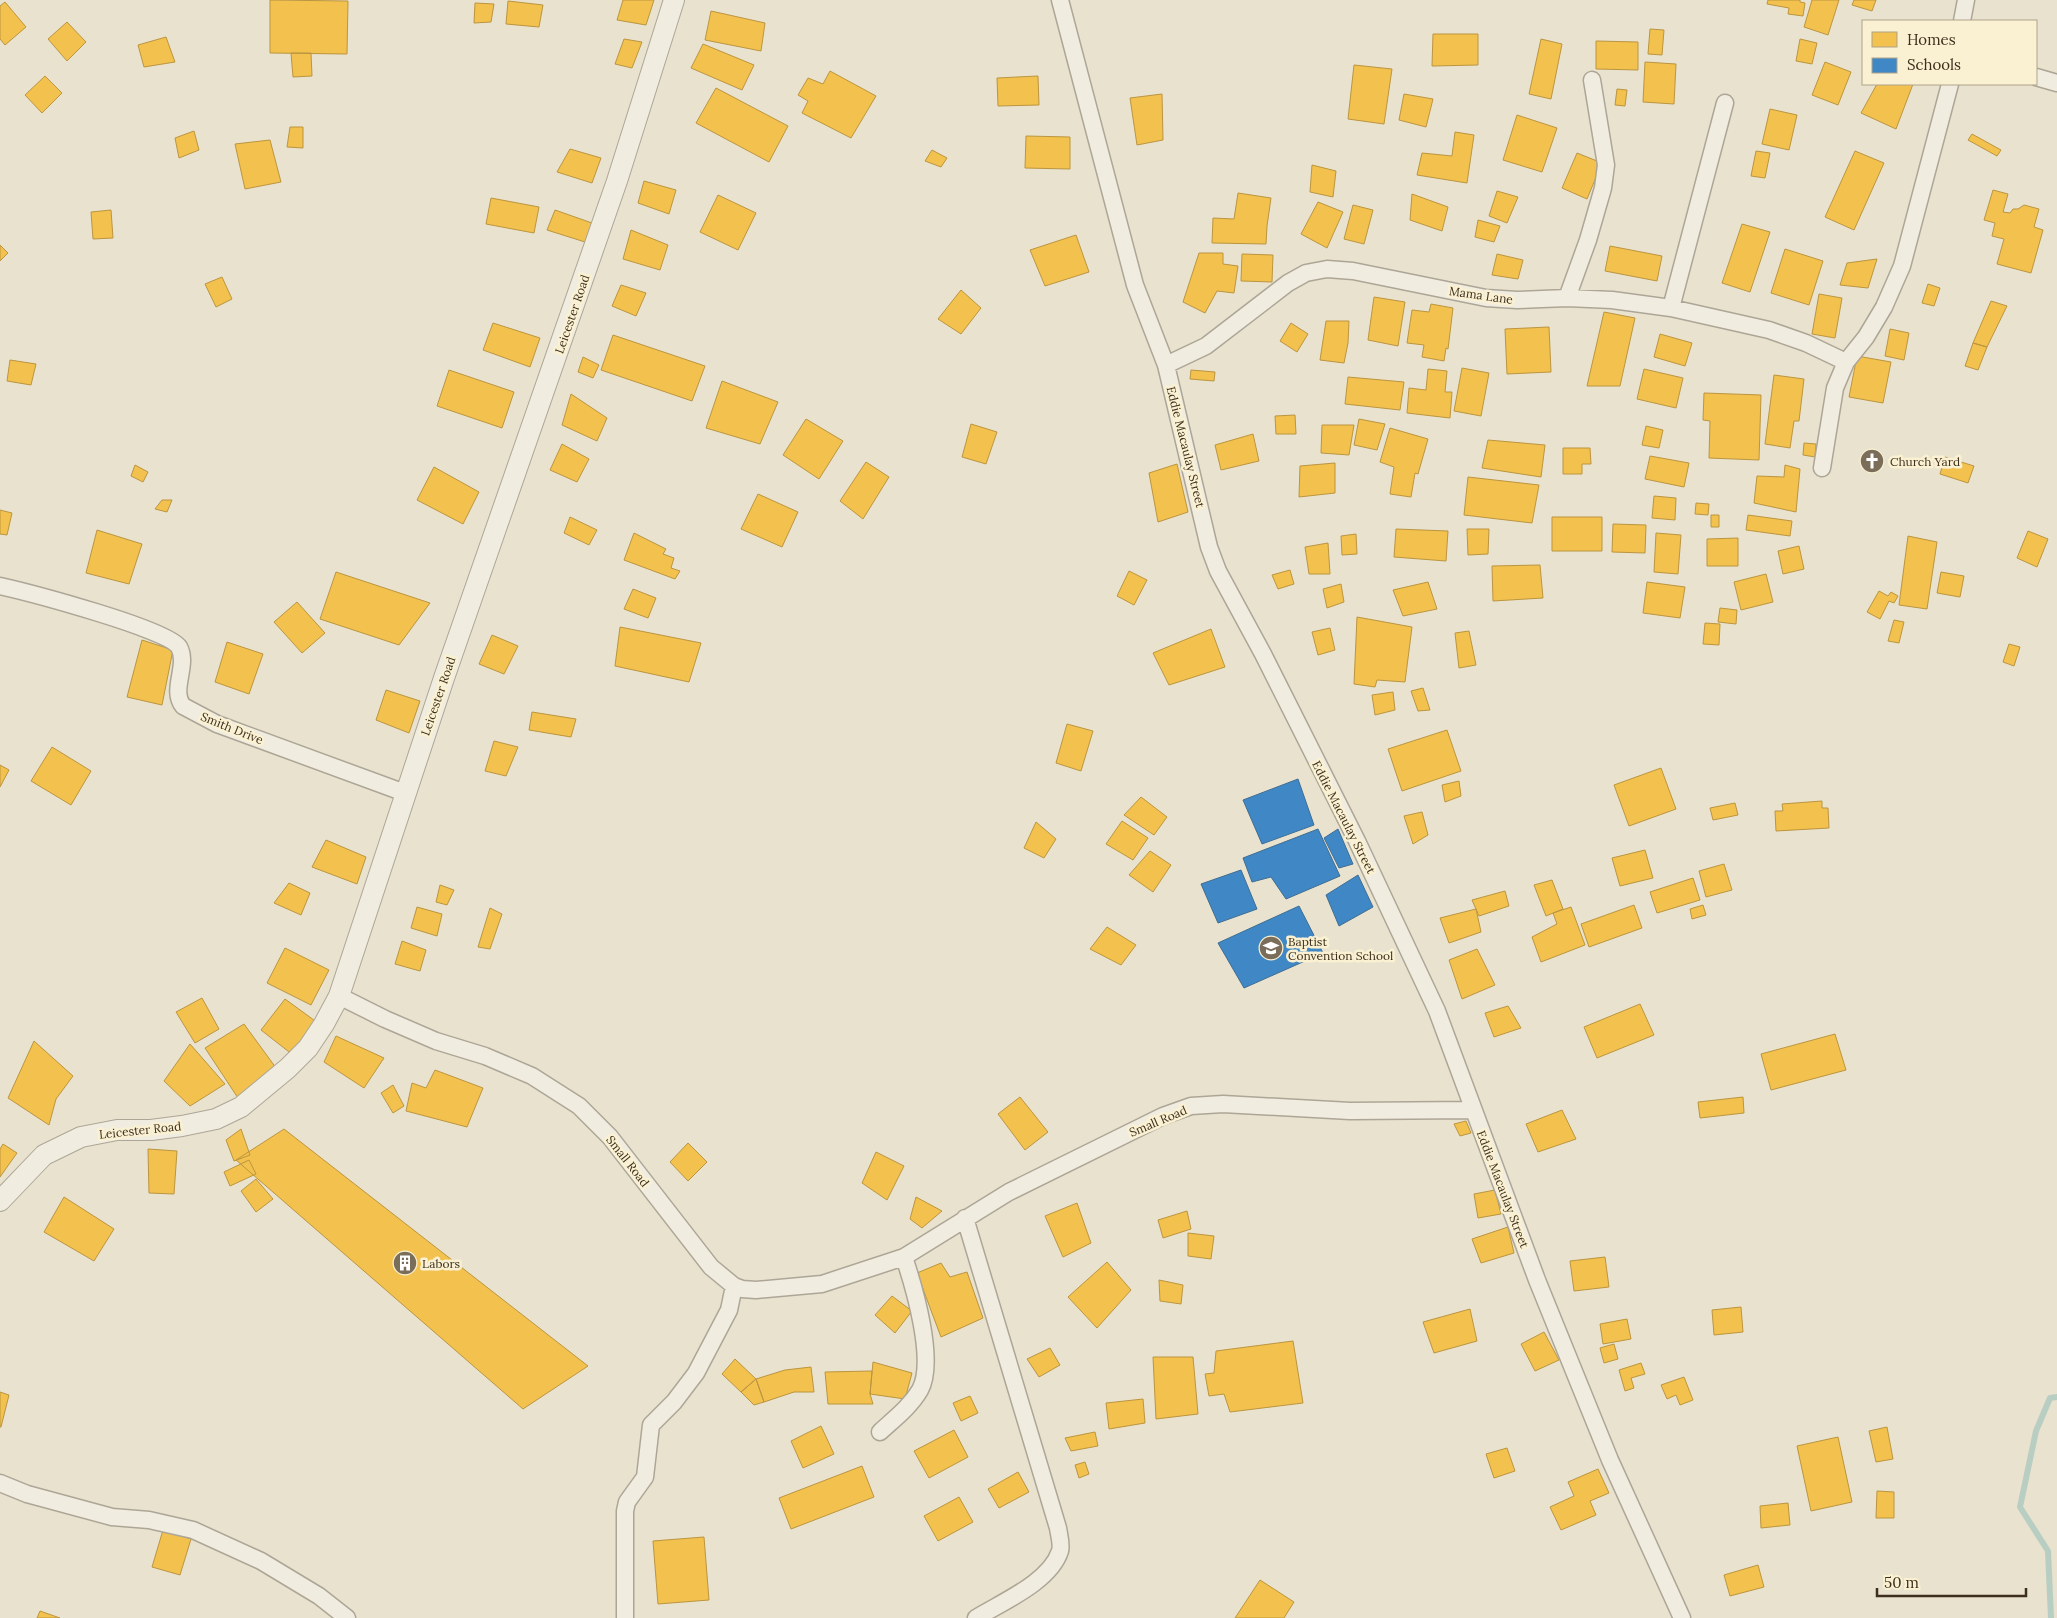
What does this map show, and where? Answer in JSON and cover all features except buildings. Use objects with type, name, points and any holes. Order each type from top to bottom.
[{"type":"street","name":"Leicester Road","points":[[0,1202],[44,1155],[81,1137],[117,1130],[151,1130],[182,1126],[216,1119],[241,1108],[288,1068],[308,1048],[324,1024],[339,996],[405,793],[611,199],[674,0]]},
{"type":"street","name":"Eddie Macaulay Street","points":[[1060,0],[1135,285],[1166,365],[1209,547],[1218,571],[1263,654],[1357,841],[1437,1010],[1537,1280],[1599,1433],[1682,1618]]},
{"type":"street","points":[[1962,20],[1966,0]]},
{"type":"street","points":[[2037,78],[2057,83]]},
{"type":"street","points":[[1567,298],[1588,240],[1603,188],[1606,165],[1592,80]]},
{"type":"street","points":[[1822,468],[1835,388],[1846,362],[1866,337],[1884,307],[1902,266],[1950,85]]},
{"type":"street","points":[[1671,308],[1725,103]]},
{"type":"street","name":"Mama Lane","points":[[1166,365],[1206,346],[1288,283],[1306,273],[1327,269],[1353,271],[1486,298],[1517,300],[1567,298],[1612,300],[1671,308],[1769,330],[1806,343],[1846,362]]},
{"type":"street","name":"Smith Drive","points":[[0,586],[36,594],[125,622],[174,642],[182,655],[178,694],[183,706],[217,724],[405,793]]},
{"type":"street","name":"Small Road","points":[[339,996],[427,1037],[485,1056],[532,1076],[579,1106],[610,1137],[711,1268],[742,1290],[822,1284],[904,1257],[1017,1187],[1163,1116],[1191,1106],[1223,1104],[1350,1111],[1473,1110]]},
{"type":"street","points":[[965,1218],[1058,1528],[1061,1549],[1054,1564],[1042,1578],[976,1618]]},
{"type":"street","points":[[880,1432],[911,1404],[921,1387],[924,1367],[920,1313],[904,1257]]},
{"type":"street","points":[[625,1618],[625,1511],[627,1502],[645,1477],[651,1424],[674,1402],[696,1373],[729,1310],[734,1286]]},
{"type":"street","points":[[0,1483],[27,1494],[112,1517],[149,1520],[192,1530],[261,1560],[320,1596],[347,1618]]},
{"type":"waterway","points":[[2051,1618],[2048,1551],[2020,1507],[2036,1431],[2050,1398],[2057,1397]]},
{"type":"place","name":"Church Yard","points":[[1872,461]]},
{"type":"place","name":"Baptist Convention School","points":[[1271,948]]},
{"type":"place","name":"Labors","points":[[405,1263]]}]
